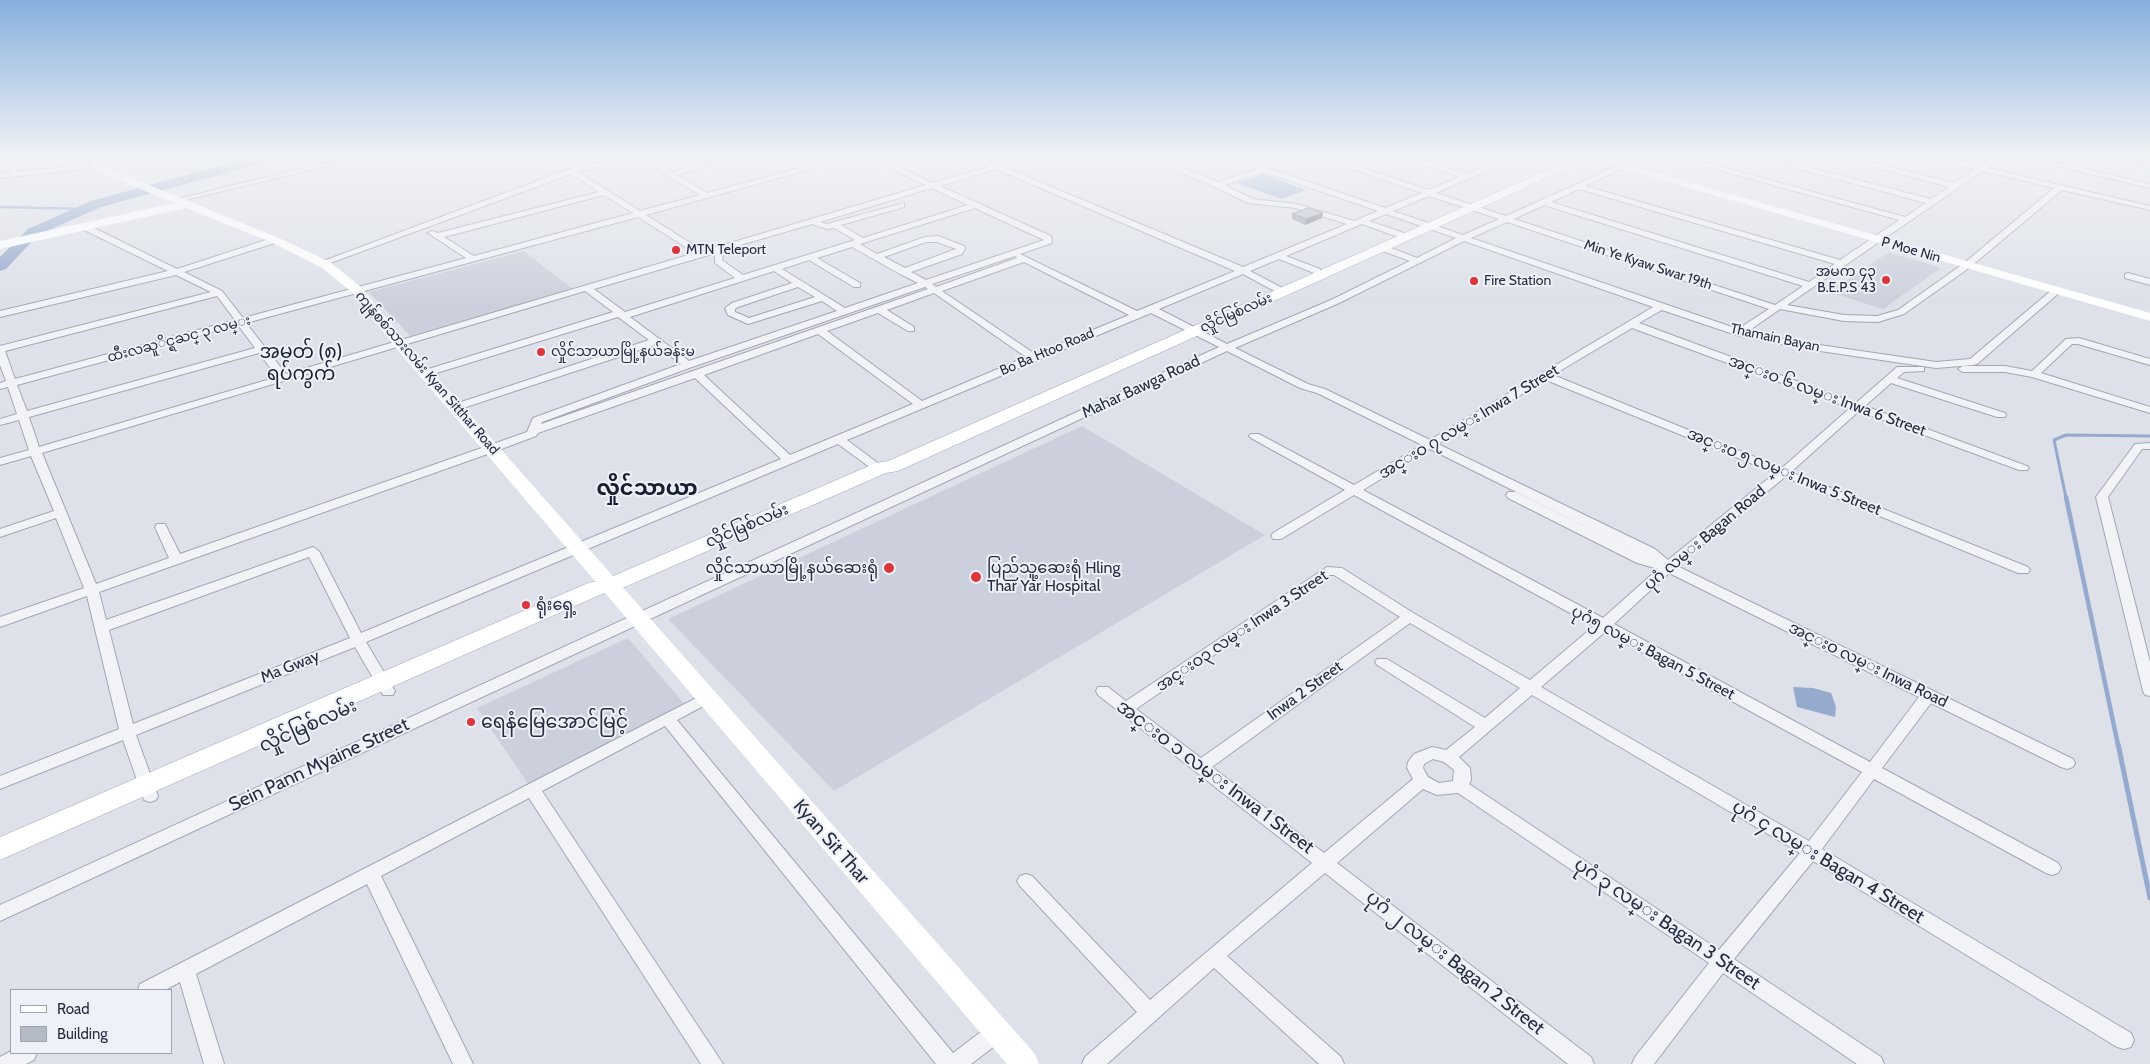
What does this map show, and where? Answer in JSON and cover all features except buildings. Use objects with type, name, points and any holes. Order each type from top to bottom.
[{"type":"main road","points":[[0,245],[85,227],[165,207]]},
{"type":"main road","name":"ကျန်စစ်သားလမ်း Kyan Sitthar Road","points":[[194,207],[275,240],[322,263],[357,290],[401,345],[611,584]]},
{"type":"main road","name":"လှိုင်မြစ်လမ်း","points":[[1280,291],[1317,271],[1428,226],[1467,207]]},
{"type":"main road","name":"P Moe Nin","points":[[1760,207],[2150,317]]},
{"type":"main road","name":"လှိုင်မြစ်လမ်း","points":[[0,861],[147,791],[594,596],[611,584],[881,468],[898,464],[1193,329],[1383,248],[1404,236]]},
{"type":"main road","name":"Kyan Sit Thar","points":[[611,584],[706,698],[1025,1064]]},
{"type":"main road","name":"လှိုင်မြစ်လမ်း","points":[[0,848],[147,791]]},
{"type":"street","points":[[322,263],[474,207]]},
{"type":"street","points":[[436,236],[549,207]]},
{"type":"street","points":[[630,207],[703,255]]},
{"type":"street","name":"ထီးလႀူိင္ရႀင္ ၃ လမ္း","points":[[6,385],[668,207]]},
{"type":"street","points":[[0,462],[588,290],[865,207]]},
{"type":"street","points":[[813,222],[824,228],[894,207]]},
{"type":"street","points":[[426,373],[743,279],[970,207]]},
{"type":"street","points":[[535,430],[533,426],[536,420],[688,365],[1049,241],[1048,238],[979,207]]},
{"type":"street","points":[[1091,207],[1244,270],[1280,291]]},
{"type":"street","points":[[1298,207],[1404,236]]},
{"type":"street","name":"Thamain Bayan","points":[[1369,207],[1739,333],[1806,346],[1936,365],[1973,362],[2056,291]]},
{"type":"street","name":"Bo Ba Htoo Road","points":[[578,547],[1397,207]]},
{"type":"street","name":"Min Ye Kyaw Swar 19th","points":[[1470,207],[1777,307],[1844,318],[1878,319],[1901,312],[1966,266],[2038,207]]},
{"type":"street","name":"Mahar Bawga Road","points":[[639,618],[1228,347],[1334,302],[1464,238],[1538,207]]},
{"type":"street","points":[[1559,207],[1810,284]]},
{"type":"street","points":[[1647,207],[1841,263]]},
{"type":"street","points":[[1857,207],[1907,220]]},
{"type":"street","points":[[1739,333],[1926,207]]},
{"type":"street","points":[[835,225],[863,241]]},
{"type":"street","points":[[421,226],[472,258]]},
{"type":"street","points":[[85,227],[219,293],[284,379]]},
{"type":"street","points":[[876,257],[925,240],[938,239],[961,248],[959,252],[903,272]]},
{"type":"street","points":[[0,314],[177,272],[275,240]]},
{"type":"street","points":[[853,244],[925,284],[1034,358]]},
{"type":"street","points":[[1383,248],[1418,261]]},
{"type":"street","points":[[714,252],[719,255],[718,261],[721,264],[743,279]]},
{"type":"street","points":[[1012,253],[1137,315]]},
{"type":"street","points":[[1279,256],[1317,271]]},
{"type":"street","points":[[811,258],[857,285]]},
{"type":"street","points":[[0,622],[492,449],[532,434],[535,430],[1024,259]]},
{"type":"street","points":[[776,268],[845,312]]},
{"type":"street","points":[[2128,276],[2150,282]]},
{"type":"street","points":[[800,284],[734,304],[730,308],[731,313],[748,321],[823,298]]},
{"type":"street","points":[[588,290],[688,365]]},
{"type":"street","points":[[147,791],[127,731],[92,590],[35,451],[24,416],[6,385],[0,349],[219,293]]},
{"type":"street","name":"အင္းဝ ၇ လမ္း Inwa 7 Street","points":[[1277,536],[1661,306]]},
{"type":"street","name":"အင္းဝ လမ္း Inwa Road","points":[[1151,309],[1304,386],[1312,396],[1426,448],[1642,560],[1668,567],[2067,763]]},
{"type":"street","points":[[880,310],[911,329]]},
{"type":"street","name":"အင္းဝ ၆ လမ္း Inwa 6 Street","points":[[1631,324],[2023,468]]},
{"type":"street","points":[[820,331],[921,405]]},
{"type":"street","points":[[456,408],[656,341]]},
{"type":"street","points":[[2150,362],[2079,341],[2069,341],[2034,374],[2150,410]]},
{"type":"street","points":[[0,422],[261,349]]},
{"type":"street","name":"ပုဂံ လမ္း Bagan Road","points":[[1449,757],[1530,685],[1603,626],[1668,567],[1784,472],[1901,369],[1952,370],[1983,368],[2034,374]]},
{"type":"street","points":[[697,374],[788,460]]},
{"type":"street","name":"အင္းဝ ၅ လမ္း Inwa 5 Street","points":[[1546,376],[2023,570]]},
{"type":"street","points":[[1890,378],[2001,415]]},
{"type":"street","name":"ပုဂံ၅ လမ္း Bagan 5 Street","points":[[1255,436],[2052,868]]},
{"type":"street","points":[[838,439],[881,468]]},
{"type":"street","points":[[2150,446],[2139,446],[2102,497],[2147,664],[2150,691]]},
{"type":"street","points":[[0,533],[60,513]]},
{"type":"street","points":[[161,527],[176,560]]},
{"type":"street","name":"Ma Gway","points":[[0,783],[358,640],[578,547]]},
{"type":"street","points":[[102,627],[312,551],[358,640],[385,686]]},
{"type":"street","name":"ပုဂံ ၄ လမ္း Bagan 4 Street","points":[[1333,570],[1811,851],[2124,1040]]},
{"type":"street","name":"အင္းဝ၃ လမ္း Inwa 3 Street","points":[[1126,708],[1327,571],[1333,570]]},
{"type":"street","name":"Inwa 2 Street","points":[[1201,766],[1410,617]]},
{"type":"street","name":"Sein Pann Myaine Street","points":[[0,913],[639,618]]},
{"type":"street","points":[[1382,662],[1484,725]]},
{"type":"street","name":"အင္းဝ ၁ လမ္း Inwa 1 Street","points":[[1103,691],[1327,862]]},
{"type":"street","points":[[1642,1064],[1722,960],[1811,851],[1929,696]]},
{"type":"street","points":[[149,989],[706,698]]},
{"type":"street","points":[[668,719],[949,1064]]},
{"type":"street","points":[[1432,753],[1449,757],[1462,768],[1463,780],[1454,788],[1437,788],[1422,780],[1415,768],[1420,758],[1432,753]]},
{"type":"street","points":[[1092,1064],[1214,956],[1422,780]]},
{"type":"street","name":"ပုဂံ ၃ လမ္း Bagan 3 Street","points":[[1459,785],[1722,960],[1874,1064]]},
{"type":"street","points":[[532,790],[713,1064]]},
{"type":"street","name":"ပုဂံ ၂ လမ္း Bagan 2 Street","points":[[1327,862],[1584,1064]]},
{"type":"street","points":[[371,874],[463,1064]]},
{"type":"street","points":[[1026,881],[1150,1012]]},
{"type":"street","points":[[1214,956],[1334,1064]]},
{"type":"street","points":[[186,970],[214,1064]]},
{"type":"street","points":[[956,1064],[997,1032]]},
{"type":"street","points":[[6,1064],[25,1054]]},
{"type":"shaded area","points":[[524,251],[574,290],[412,338],[369,292]]},
{"type":"shaded area","name":"အမက ၄၃ B.E.P.S 43","points":[[1889,252],[1941,268],[1883,309],[1829,292]]},
{"type":"shaded area","name":"ပြည်သူ့ဆေးရုံ Hling Thar Yar Hospital","points":[[1082,426],[1265,535],[834,791],[668,619]]},
{"type":"shaded area","points":[[628,638],[688,708],[532,790],[477,708]]},
{"type":"water","points":[[1793,687],[1813,688],[1831,693],[1836,707],[1835,717],[1797,707]]},
{"type":"waterway","points":[[0,207],[86,209]]},
{"type":"waterway","points":[[0,266],[33,232],[90,207]]},
{"type":"waterway","points":[[2066,498],[2054,440],[2066,435],[2150,436]]},
{"type":"waterway","points":[[2066,497],[2118,745]]},
{"type":"waterway","points":[[2118,744],[2150,898]]},
{"type":"place","name":"MTN Teleport","points":[[676,250]]},
{"type":"place","name":"အမက ၄၃ B.E.P.S 43","points":[[1886,280]]},
{"type":"place","name":"Fire Station","points":[[1474,281]]},
{"type":"place","name":"လှိုင်သာယာမြို့နယ်ခန်းမ","points":[[541,352]]},
{"type":"place","name":"လှိုင်သာယာမြို့နယ်ဆေးရုံ","points":[[889,568]]},
{"type":"place","name":"ပြည်သူ့ဆေးရုံ Hling Thar Yar Hospital","points":[[976,577]]},
{"type":"place","name":"ရုံးရှေ့","points":[[526,605]]},
{"type":"place","name":"ရေနံမြေအောင်မြင့်","points":[[471,722]]},
{"type":"district","name":"အမှတ် (၈) ရပ်ကွက်","points":[[301,363]]},
{"type":"district","name":"လှိုင်သာယာ","points":[[647,489]]}]
